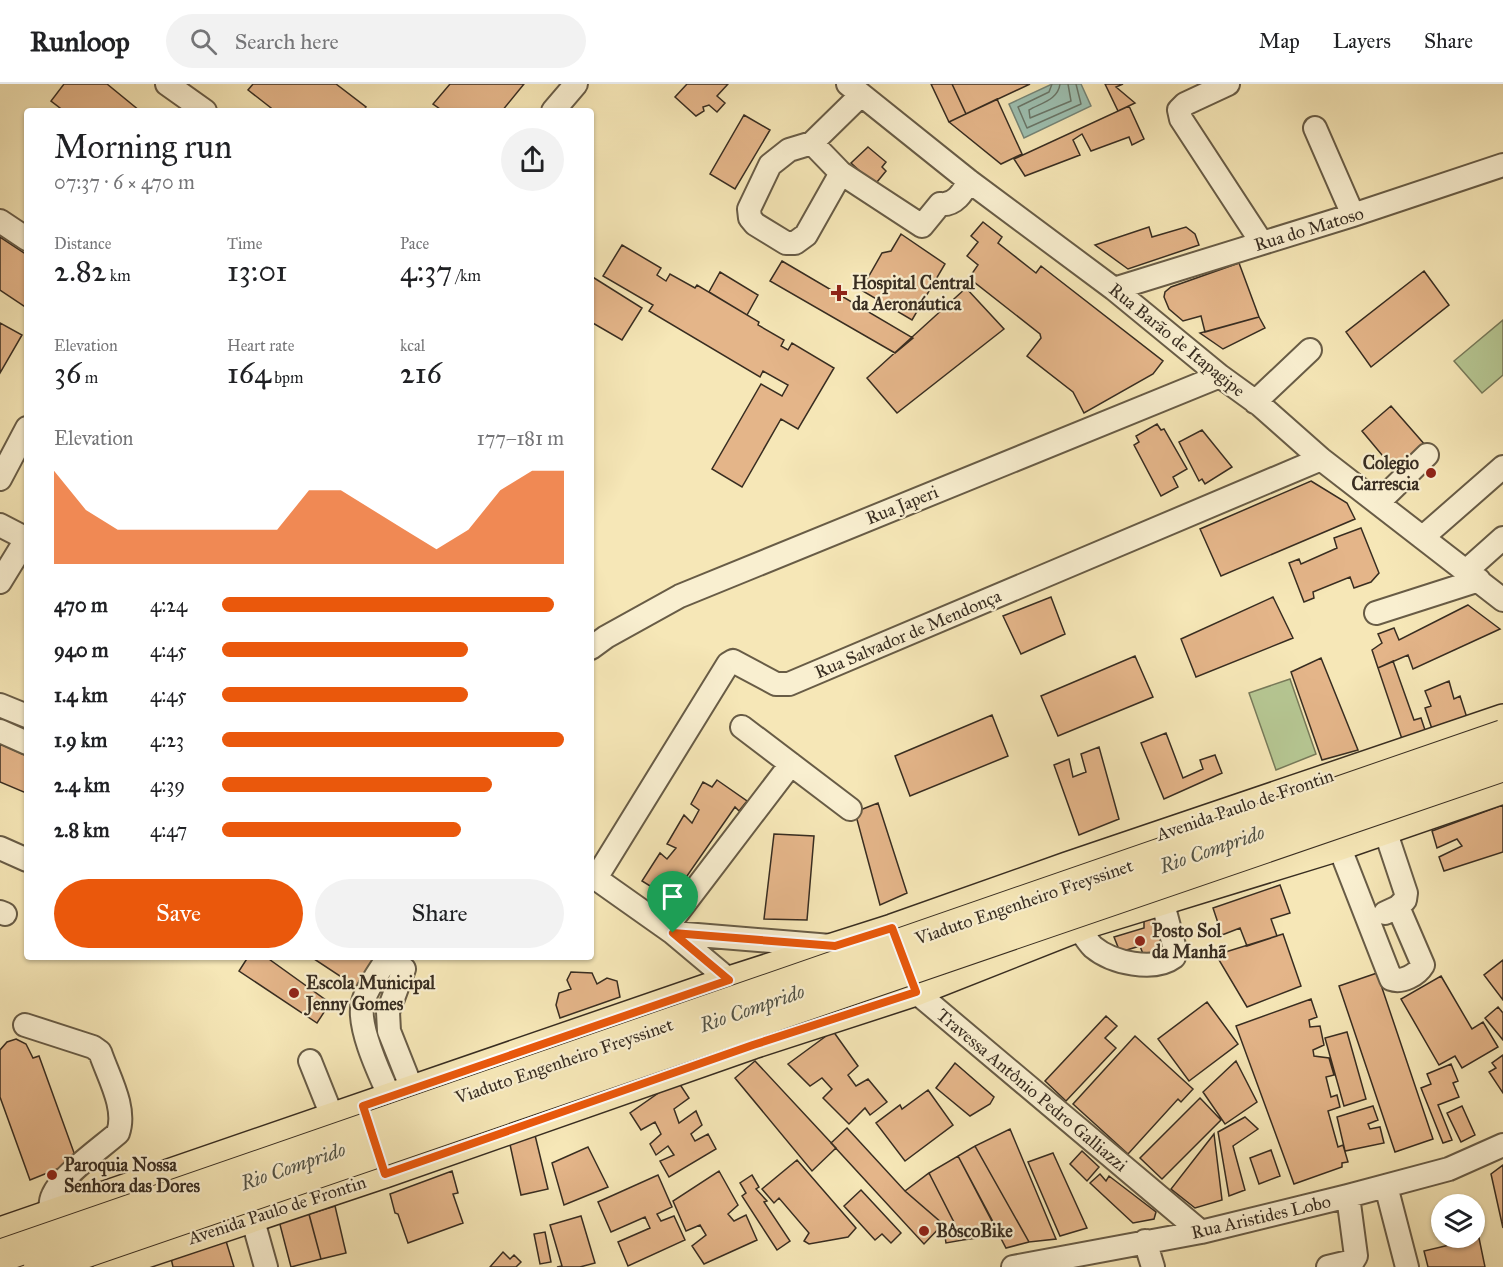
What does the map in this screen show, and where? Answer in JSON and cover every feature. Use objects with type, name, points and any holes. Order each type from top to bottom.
[{"type":"highway","name":"Viaduto Engenheiro Freyssinet","points":[[0,1256],[1503,736]]},
{"type":"highway","name":"Viaduto Engenheiro Freyssinet","points":[[40,1267],[1503,765]]},
{"type":"main road","name":"Avenida Paulo de Frontin","points":[[0,1231],[729,980],[892,928],[1503,718]]},
{"type":"main road","points":[[1307,784],[1334,848]]},
{"type":"main road","name":"Avenida Paulo de Frontin","points":[[107,1267],[385,1174],[753,1045],[916,992],[1083,926],[1334,848],[1503,790]]},
{"type":"main road","points":[[1067,866],[1083,926]]},
{"type":"main road","points":[[729,980],[753,1045]]},
{"type":"main road","points":[[363,1106],[385,1174]]},
{"type":"street","points":[[166,84],[201,108]]},
{"type":"street","points":[[556,108],[576,84]]},
{"type":"street","points":[[1228,84],[1185,104],[1179,110],[1181,119],[1262,243]]},
{"type":"street","points":[[841,173],[806,236],[795,243],[786,243],[755,224],[750,218],[749,209],[770,165],[789,150],[812,143],[855,89]]},
{"type":"street","name":"Rua Barão de Itapagipe","points":[[855,89],[969,181],[1114,290],[1255,402],[1321,459],[1501,595]]},
{"type":"street","points":[[1315,128],[1353,215]]},
{"type":"street","points":[[812,143],[841,173],[922,226],[940,204],[950,203],[962,194],[969,181]]},
{"type":"street","name":"Rua do Matoso","points":[[1114,290],[1503,165]]},
{"type":"street","points":[[0,220],[24,237]]},
{"type":"street","points":[[1255,402],[1311,350]]},
{"type":"street","name":"Rua Japeri","points":[[594,646],[680,596],[1220,376]]},
{"type":"street","points":[[0,479],[24,434]]},
{"type":"street","points":[[1379,502],[1427,455]]},
{"type":"street","name":"Rua Salvador de Mendonça","points":[[594,877],[728,664],[733,661],[776,684],[789,684],[1321,459]]},
{"type":"street","points":[[1423,537],[1503,467]]},
{"type":"street","points":[[0,525],[24,537]]},
{"type":"street","points":[[1376,613],[1473,576],[1503,538]]},
{"type":"street","points":[[0,582],[24,543]]},
{"type":"street","points":[[0,705],[24,716]]},
{"type":"street","points":[[742,727],[850,809]]},
{"type":"street","points":[[0,731],[24,742]]},
{"type":"street","points":[[669,931],[791,764]]},
{"type":"street","points":[[1369,921],[1398,907],[1406,900],[1406,893],[1385,830]]},
{"type":"street","points":[[0,848],[24,859]]},
{"type":"street","points":[[1334,848],[1369,921],[1391,979],[1402,980],[1420,970],[1424,965],[1398,907]]},
{"type":"street","points":[[594,877],[669,931],[729,980]]},
{"type":"street","points":[[1083,926],[1093,947],[1121,960],[1140,965],[1170,960],[1174,957],[1175,949],[1162,900]]},
{"type":"street","name":"Travessa Antônio Pedro Galliazzi","points":[[892,928],[916,992],[1201,1232]]},
{"type":"street","points":[[669,931],[835,946]]},
{"type":"street","points":[[396,963],[388,1012],[389,1031],[401,1093]]},
{"type":"street","points":[[25,1025],[93,1047],[100,1052],[122,1123],[118,1133],[68,1176],[53,1193],[50,1203],[51,1213]]},
{"type":"street","points":[[310,1061],[332,1116]]},
{"type":"street","name":"Rua Aristides Lobo","points":[[1021,1266],[1080,1260],[1145,1241],[1201,1232],[1348,1197],[1449,1169],[1503,1145]]},
{"type":"street","points":[[1386,1186],[1407,1267]]},
{"type":"street","points":[[1328,1267],[1353,1261],[1356,1256],[1348,1197]]},
{"type":"street","points":[[252,1217],[266,1267]]},
{"type":"street","points":[[1145,1241],[1153,1267]]},
{"type":"green space","points":[[1503,320],[1503,375],[1482,393],[1454,361]]},
{"type":"green space","points":[[1290,679],[1316,754],[1276,770],[1249,693]]},
{"type":"water","points":[[1052,84],[1081,84],[1091,106],[1024,138],[1009,104]]},
{"type":"building","points":[[64,84],[107,84],[136,108],[60,108],[51,101]]},
{"type":"building","points":[[253,84],[336,84],[366,107],[271,108],[248,90]]},
{"type":"building","points":[[450,84],[524,84],[504,108],[439,108],[433,104]]},
{"type":"building","points":[[687,84],[728,84],[717,96],[725,103],[717,112],[709,105],[703,107],[704,111],[696,116],[675,97]]},
{"type":"building","points":[[931,84],[952,84],[966,114],[949,122]]},
{"type":"building","points":[[952,84],[1030,84],[966,114]]},
{"type":"building","points":[[1105,84],[1123,84],[1116,87],[1135,103],[1118,111]]},
{"type":"building","points":[[997,99],[1022,154],[1001,164],[949,122]]},
{"type":"building","points":[[1129,106],[1144,139],[1132,145],[1129,137],[1091,151],[1082,134],[1073,140],[1080,155],[1025,176],[1014,159]]},
{"type":"building","points":[[744,115],[770,130],[735,189],[710,174]]},
{"type":"building","points":[[868,147],[886,162],[882,167],[886,171],[877,182],[873,183],[851,163]]},
{"type":"building","points":[[983,222],[1002,237],[998,243],[1036,273],[1041,266],[1163,361],[1153,374],[1084,413],[1073,392],[1027,356],[1041,338],[1040,334],[969,278],[978,265],[967,256],[978,242],[971,236]]},
{"type":"building","points":[[1149,227],[1152,237],[1186,227],[1195,234],[1199,245],[1128,269],[1095,245]]},
{"type":"building","points":[[901,234],[945,264],[912,320],[861,290],[882,253],[891,251]]},
{"type":"building","points":[[0,237],[24,253],[24,306],[0,290]]},
{"type":"building","points":[[622,245],[661,268],[657,275],[666,281],[670,274],[695,288],[697,285],[759,322],[758,325],[784,340],[781,346],[788,350],[792,343],[834,368],[798,429],[781,419],[742,487],[712,469],[761,384],[782,396],[788,385],[763,371],[760,377],[649,311],[653,305],[603,276]]},
{"type":"building","points":[[782,261],[913,338],[895,353],[770,281]]},
{"type":"building","points":[[1239,263],[1259,317],[1205,332],[1201,316],[1183,321],[1169,309],[1164,297],[1165,292],[1171,287]]},
{"type":"building","points":[[1424,271],[1449,305],[1371,367],[1346,332]]},
{"type":"building","points":[[720,272],[758,295],[747,315],[709,292]]},
{"type":"building","points":[[594,278],[642,308],[622,340],[594,324]]},
{"type":"building","points":[[966,288],[1004,329],[897,413],[867,378]]},
{"type":"building","points":[[1259,317],[1265,328],[1223,349],[1200,333]]},
{"type":"building","points":[[0,323],[22,335],[0,373]]},
{"type":"building","points":[[1391,406],[1426,446],[1397,473],[1362,431]]},
{"type":"building","points":[[1157,424],[1161,430],[1164,429],[1187,469],[1173,477],[1178,487],[1161,496],[1134,445],[1139,442],[1136,436]]},
{"type":"building","points":[[1202,430],[1232,467],[1205,484],[1202,479],[1199,481],[1179,442]]},
{"type":"building","points":[[1311,481],[1347,503],[1355,519],[1221,576],[1200,529]]},
{"type":"building","points":[[1361,528],[1379,573],[1371,582],[1354,588],[1350,577],[1313,592],[1314,598],[1304,602],[1289,563],[1299,559],[1301,564],[1337,548],[1334,538]]},
{"type":"building","points":[[1051,597],[1065,634],[1021,654],[1003,616]]},
{"type":"building","points":[[1273,597],[1293,638],[1196,677],[1181,639]]},
{"type":"building","points":[[1468,605],[1500,629],[1413,669],[1408,655],[1378,668],[1372,650],[1382,643],[1378,634],[1394,628],[1399,640]]},
{"type":"building","points":[[1135,656],[1153,697],[1058,736],[1041,696]]},
{"type":"building","points":[[1321,658],[1358,750],[1322,760],[1291,672]]},
{"type":"building","points":[[1393,661],[1414,720],[1421,718],[1425,730],[1402,739],[1378,668]]},
{"type":"building","points":[[1449,681],[1454,699],[1460,696],[1468,721],[1433,732],[1425,708],[1431,706],[1425,691]]},
{"type":"building","points":[[992,715],[1008,756],[910,796],[895,756]]},
{"type":"building","points":[[1166,733],[1183,778],[1203,769],[1200,760],[1215,755],[1222,773],[1164,799],[1141,743]]},
{"type":"building","points":[[0,744],[24,755],[24,792],[0,782]]},
{"type":"building","points":[[1099,747],[1119,819],[1079,835],[1054,765],[1069,759],[1073,777],[1086,772],[1081,754]]},
{"type":"building","points":[[717,780],[747,801],[739,811],[735,807],[671,899],[642,881],[660,853],[667,859],[676,848],[667,844],[684,815],[692,823],[699,810],[691,804],[703,782],[712,787]]},
{"type":"building","points":[[878,803],[907,893],[880,905],[855,812]]},
{"type":"building","points":[[1503,805],[1503,852],[1444,871],[1439,857],[1462,846],[1457,839],[1437,848],[1432,831]]},
{"type":"building","points":[[774,834],[814,836],[807,920],[764,919]]},
{"type":"building","points":[[1280,885],[1290,913],[1271,919],[1277,936],[1247,946],[1240,928],[1222,935],[1213,908]]},
{"type":"building","name":"Posto Sol da Manhã","points":[[1156,914],[1169,954],[1146,962],[1140,946],[1120,952],[1114,937],[1144,928],[1144,919]]},
{"type":"building","points":[[1283,934],[1301,986],[1247,1007],[1216,955]]},
{"type":"building","points":[[246,960],[270,960],[330,1003],[317,1023],[239,971]]},
{"type":"building","points":[[316,960],[380,960],[361,990]]},
{"type":"building","points":[[1503,960],[1503,1000],[1484,975]]},
{"type":"building","points":[[571,972],[592,973],[597,984],[607,978],[617,981],[620,997],[560,1018],[556,1005],[559,993],[571,989],[567,980]]},
{"type":"building","points":[[1377,973],[1433,1139],[1395,1152],[1339,986]]},
{"type":"building","points":[[1441,976],[1472,1029],[1483,1022],[1498,1047],[1462,1068],[1455,1056],[1439,1065],[1401,999]]},
{"type":"building","points":[[1311,999],[1317,1017],[1309,1020],[1310,1027],[1320,1026],[1324,1045],[1313,1050],[1314,1056],[1329,1058],[1334,1075],[1326,1077],[1331,1097],[1337,1095],[1340,1107],[1328,1111],[1338,1147],[1343,1145],[1348,1162],[1342,1163],[1342,1167],[1294,1184],[1236,1026]]},
{"type":"building","points":[[1207,1002],[1238,1044],[1189,1081],[1158,1039]]},
{"type":"building","points":[[1498,1007],[1503,1013],[1503,1040],[1485,1018]]},
{"type":"building","points":[[1106,1016],[1117,1026],[1105,1038],[1116,1048],[1066,1101],[1045,1081]]},
{"type":"building","points":[[833,1031],[858,1066],[848,1075],[856,1086],[868,1079],[887,1102],[870,1115],[865,1108],[849,1124],[823,1098],[832,1089],[822,1078],[810,1086],[788,1064]]},
{"type":"building","points":[[1347,1032],[1366,1099],[1344,1106],[1325,1038]]},
{"type":"building","points":[[1135,1036],[1193,1089],[1181,1102],[1178,1099],[1128,1154],[1073,1104]]},
{"type":"building","points":[[16,1039],[26,1044],[33,1058],[39,1056],[77,1161],[30,1180],[0,1097],[0,1050],[7,1042]]},
{"type":"building","points":[[1503,1055],[1503,1093],[1489,1072],[1496,1068],[1492,1063]]},
{"type":"building","points":[[755,1061],[836,1148],[812,1171],[735,1078]]},
{"type":"building","points":[[1236,1061],[1257,1102],[1225,1124],[1203,1092]]},
{"type":"building","points":[[955,1063],[994,1097],[990,1104],[970,1116],[936,1088]]},
{"type":"building","points":[[1451,1064],[1458,1081],[1453,1083],[1459,1097],[1438,1105],[1452,1140],[1443,1143],[1421,1088],[1431,1084],[1427,1074]]},
{"type":"building","points":[[677,1080],[689,1098],[674,1109],[679,1123],[696,1111],[702,1125],[691,1134],[695,1141],[708,1134],[716,1149],[669,1177],[660,1161],[674,1155],[668,1146],[656,1155],[650,1144],[661,1134],[655,1122],[641,1130],[630,1113]]},
{"type":"building","points":[[928,1090],[953,1125],[905,1161],[876,1123],[900,1105],[902,1109]]},
{"type":"building","points":[[1200,1098],[1221,1120],[1162,1179],[1140,1158]]},
{"type":"building","points":[[1373,1106],[1378,1120],[1368,1124],[1370,1129],[1380,1127],[1384,1143],[1345,1151],[1337,1117]]},
{"type":"building","points":[[1462,1106],[1475,1135],[1461,1142],[1447,1113]]},
{"type":"building","points":[[1245,1117],[1258,1129],[1233,1146],[1245,1190],[1229,1196],[1218,1132]]},
{"type":"building","points":[[847,1128],[905,1191],[943,1224],[924,1244],[831,1143]]},
{"type":"building","points":[[1010,1129],[1056,1239],[1029,1242],[975,1146]]},
{"type":"building","points":[[534,1131],[548,1189],[521,1195],[509,1140]]},
{"type":"building","points":[[1214,1134],[1222,1200],[1195,1208],[1171,1189]]},
{"type":"building","points":[[975,1146],[1029,1242],[1006,1248],[958,1156]]},
{"type":"building","points":[[588,1147],[608,1187],[564,1205],[552,1163]]},
{"type":"building","points":[[1271,1150],[1280,1176],[1259,1184],[1250,1158]]},
{"type":"building","points":[[1082,1151],[1099,1167],[1087,1181],[1070,1164]]},
{"type":"building","points":[[1053,1153],[1087,1228],[1060,1236],[1028,1162]]},
{"type":"building","points":[[958,1156],[1000,1235],[963,1240],[929,1173]]},
{"type":"building","points":[[797,1160],[856,1228],[848,1237],[809,1244],[804,1241],[809,1233],[779,1198],[774,1203],[762,1189]]},
{"type":"building","points":[[1503,1165],[1503,1228],[1491,1174]]},
{"type":"building","points":[[452,1171],[458,1193],[453,1194],[463,1223],[408,1243],[398,1214],[395,1213],[390,1194]]},
{"type":"building","points":[[719,1171],[738,1205],[728,1214],[734,1221],[746,1215],[757,1240],[704,1264],[692,1246],[706,1235],[700,1225],[686,1231],[673,1201]]},
{"type":"building","points":[[929,1173],[963,1240],[946,1243],[943,1224],[905,1191]]},
{"type":"building","points":[[1100,1174],[1106,1181],[1109,1176],[1156,1212],[1154,1219],[1133,1223],[1090,1183]]},
{"type":"building","points":[[658,1175],[672,1207],[657,1214],[661,1221],[674,1216],[685,1240],[628,1266],[618,1242],[650,1228],[645,1217],[611,1232],[598,1202]]},
{"type":"building","points":[[752,1175],[759,1187],[756,1189],[767,1201],[764,1202],[790,1241],[777,1250],[742,1196],[746,1193],[740,1183]]},
{"type":"building","points":[[861,1190],[901,1233],[891,1243],[882,1234],[875,1240],[844,1206]]},
{"type":"building","points":[[335,1206],[346,1253],[321,1259],[309,1214]]},
{"type":"building","points":[[307,1207],[321,1259],[291,1267],[278,1217]]},
{"type":"building","points":[[581,1216],[595,1263],[580,1267],[557,1267],[562,1266],[550,1225]]},
{"type":"building","points":[[545,1232],[551,1262],[540,1264],[534,1234]]},
{"type":"building","points":[[226,1241],[234,1267],[173,1267],[171,1258]]},
{"type":"building","points":[[1437,1248],[1481,1248],[1485,1267],[1428,1267],[1424,1251]]},
{"type":"building","points":[[503,1252],[510,1259],[514,1255],[521,1262],[516,1267],[490,1267]]},
{"type":"place","name":"Hospital Central da Aeronáutica","points":[[839,293]]},
{"type":"place","name":"Colegio Carrescia","points":[[1431,473]]},
{"type":"place","name":"Posto Sol da Manhã","points":[[1140,941]]},
{"type":"place","name":"Escola Municipal Jenny Gomes","points":[[294,993]]},
{"type":"place","name":"Paroquia Nossa Senhora das Dores","points":[[52,1175]]},
{"type":"place","name":"BôscoBike","points":[[924,1231]]},
{"type":"route","points":[[892,928],[916,992],[753,1045],[385,1174],[363,1106],[729,980],[673,933],[835,946],[892,928]]},
{"type":"water label","name":"Rio Comprido","points":[[1212,849]]},
{"type":"water label","name":"Rio Comprido","points":[[752,1008]]},
{"type":"water label","name":"Rio Comprido","points":[[293,1166]]}]
